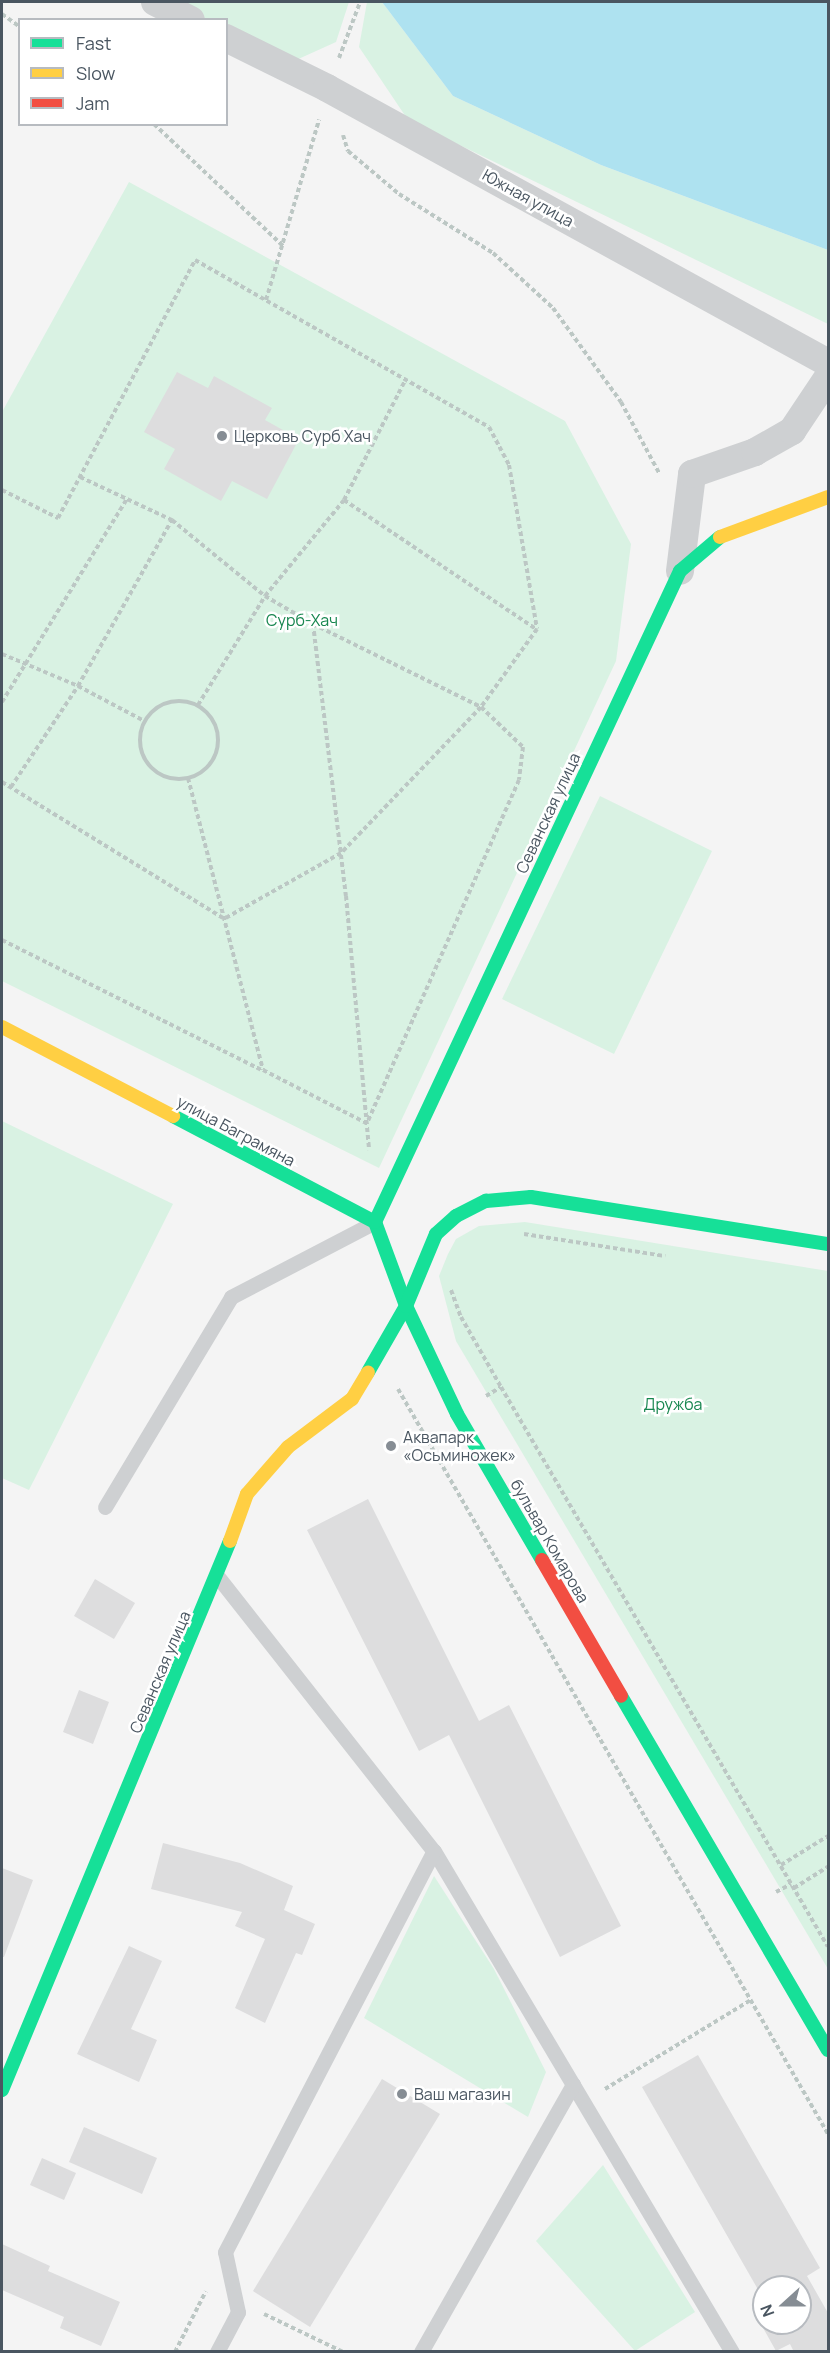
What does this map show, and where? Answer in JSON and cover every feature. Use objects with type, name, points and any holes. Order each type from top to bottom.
[{"type":"street","points":[[155,2],[187,18]]},
{"type":"street","name":"Южная улица","points":[[228,39],[327,88],[828,363]]},
{"type":"street","points":[[680,571],[693,474],[755,452],[792,430],[828,377]]},
{"type":"street","name":"Севанская улица","points":[[375,1222],[680,571],[722,535],[828,497]]},
{"type":"street","name":"улица Баграмяна","points":[[2,1027],[375,1222]]},
{"type":"street","points":[[406,1306],[436,1234],[456,1216],[486,1201],[531,1197],[828,1244]]},
{"type":"street","points":[[375,1222],[406,1306]]},
{"type":"street","name":"Севанская улица","points":[[2,2090],[218,1577],[247,1494],[288,1447],[352,1399],[406,1306]]},
{"type":"street","name":"бульвар Комарова","points":[[406,1306],[457,1414],[828,2050]]},
{"type":"lane","points":[[105,1507],[231,1297],[375,1222]]},
{"type":"lane","points":[[218,1577],[434,1851],[732,2352]]},
{"type":"lane","points":[[217,2352],[238,2312],[225,2252],[434,1851]]},
{"type":"lane","points":[[421,2352],[573,2084]]},
{"type":"path","points":[[266,300],[327,88],[359,4]]},
{"type":"path","points":[[2,14],[18,26]]},
{"type":"path","points":[[327,88],[348,151],[399,194],[493,253],[553,308],[621,402],[661,483]]},
{"type":"path","points":[[156,126],[283,246]]},
{"type":"path","points":[[2,490],[58,518],[195,260],[489,427],[509,465],[537,629],[481,707],[341,853],[224,919]]},
{"type":"path","points":[[198,705],[265,596],[344,500],[405,381]]},
{"type":"path","points":[[80,477],[172,520],[265,596],[313,624],[481,707],[523,747],[519,780],[367,1124]]},
{"type":"path","points":[[2,702],[127,499]]},
{"type":"path","points":[[344,500],[537,629]]},
{"type":"path","points":[[10,787],[78,686],[172,520]]},
{"type":"path","points":[[313,624],[341,853],[367,1124]]},
{"type":"path","points":[[2,654],[78,686],[144,721]]},
{"type":"path","points":[[179,700],[198,705],[213,720],[219,746],[206,770],[188,778],[168,778],[146,761],[141,748],[144,721],[165,703],[179,700]]},
{"type":"path","points":[[188,778],[263,1070]]},
{"type":"path","points":[[2,782],[224,919]]},
{"type":"path","points":[[2,940],[367,1124]]},
{"type":"path","points":[[515,1234],[676,1258]]},
{"type":"path","points":[[449,1286],[461,1317],[495,1377],[828,1947]]},
{"type":"path","points":[[378,1354],[828,2134]]},
{"type":"path","points":[[781,1865],[828,1836]]},
{"type":"path","points":[[794,1888],[828,1867]]},
{"type":"path","points":[[584,2102],[751,2000]]},
{"type":"path","points":[[175,2352],[225,2252]]},
{"type":"path","points":[[236,2300],[343,2352]]},
{"type":"green space","points":[[171,2],[349,2],[336,42],[294,61],[228,31],[228,18],[202,18]]},
{"type":"green space","points":[[367,2],[382,2],[453,96],[601,165],[828,250],[828,324],[408,120],[359,47]]},
{"type":"green space","name":"Сурб-Хач","points":[[129,182],[565,421],[631,544],[616,661],[379,1168],[2,981],[2,412]]},
{"type":"green space","points":[[600,796],[712,851],[614,1054],[502,999]]},
{"type":"green space","points":[[2,1121],[173,1204],[29,1490],[2,1478]]},
{"type":"green space","name":"Дружба","points":[[525,1222],[828,1271],[828,1969],[456,1341],[439,1276],[456,1239],[479,1226]]},
{"type":"green space","points":[[434,1876],[494,1969],[546,2072],[528,2117],[364,2018]]},
{"type":"green space","points":[[603,2165],[695,2312],[635,2351],[536,2241]]},
{"type":"water","points":[[382,2],[828,2],[828,250],[601,165],[453,96]]},
{"type":"building","name":"Церковь Сурб Хач","points":[[177,372],[208,388],[214,376],[272,408],[265,420],[299,439],[267,499],[232,481],[221,501],[164,469],[175,449],[144,432]]},
{"type":"building","points":[[368,1499],[479,1721],[509,1705],[621,1926],[560,1957],[449,1735],[419,1751],[307,1530]]},
{"type":"building","points":[[95,1579],[135,1603],[114,1639],[74,1616]]},
{"type":"building","points":[[79,1690],[109,1702],[93,1744],[63,1732]]},
{"type":"building","points":[[163,1843],[240,1863],[293,1886],[284,1910],[315,1924],[302,1955],[296,1953],[265,2023],[235,2008],[265,1939],[235,1926],[242,1912],[151,1889]]},
{"type":"building","points":[[2,1868],[33,1880],[4,1957],[2,1957]]},
{"type":"building","points":[[129,1946],[162,1961],[131,2029],[157,2040],[139,2082],[77,2054]]},
{"type":"building","points":[[698,2055],[820,2268],[809,2275],[752,2275],[752,2279],[642,2087]]},
{"type":"building","points":[[382,2079],[440,2114],[310,2327],[253,2291]]},
{"type":"building","points":[[84,2127],[157,2158],[142,2194],[69,2162]]},
{"type":"building","points":[[42,2158],[76,2173],[64,2200],[30,2185]]},
{"type":"building","points":[[2,2244],[50,2266],[48,2271],[120,2302],[101,2346],[60,2328],[64,2317],[2,2290]]},
{"type":"building","points":[[812,2285],[828,2313],[828,2352],[794,2352],[790,2344],[776,2351],[767,2335],[812,2335]]},
{"type":"traffic: fast","points":[[375,1222],[680,571],[720,537]]},
{"type":"traffic: fast","points":[[173,1116],[375,1222],[406,1306],[457,1414],[542,1560]]},
{"type":"traffic: fast","points":[[368,1372],[406,1306],[436,1234],[456,1216],[486,1201],[531,1197],[828,1244]]},
{"type":"traffic: fast","points":[[2,2090],[230,1541]]},
{"type":"traffic: fast","points":[[621,1696],[828,2050]]},
{"type":"traffic: slow","points":[[720,537],[828,497]]},
{"type":"traffic: slow","points":[[2,1027],[173,1116]]},
{"type":"traffic: slow","points":[[230,1541],[247,1494],[288,1447],[352,1399],[368,1372]]},
{"type":"traffic: jam","points":[[542,1560],[621,1696]]},
{"type":"place","name":"Церковь Сурб Хач","points":[[222,436]]},
{"type":"place","name":"Аквапарк «Осьминожек»","points":[[391,1446]]},
{"type":"place","name":"Ваш магазин","points":[[402,2094]]}]
